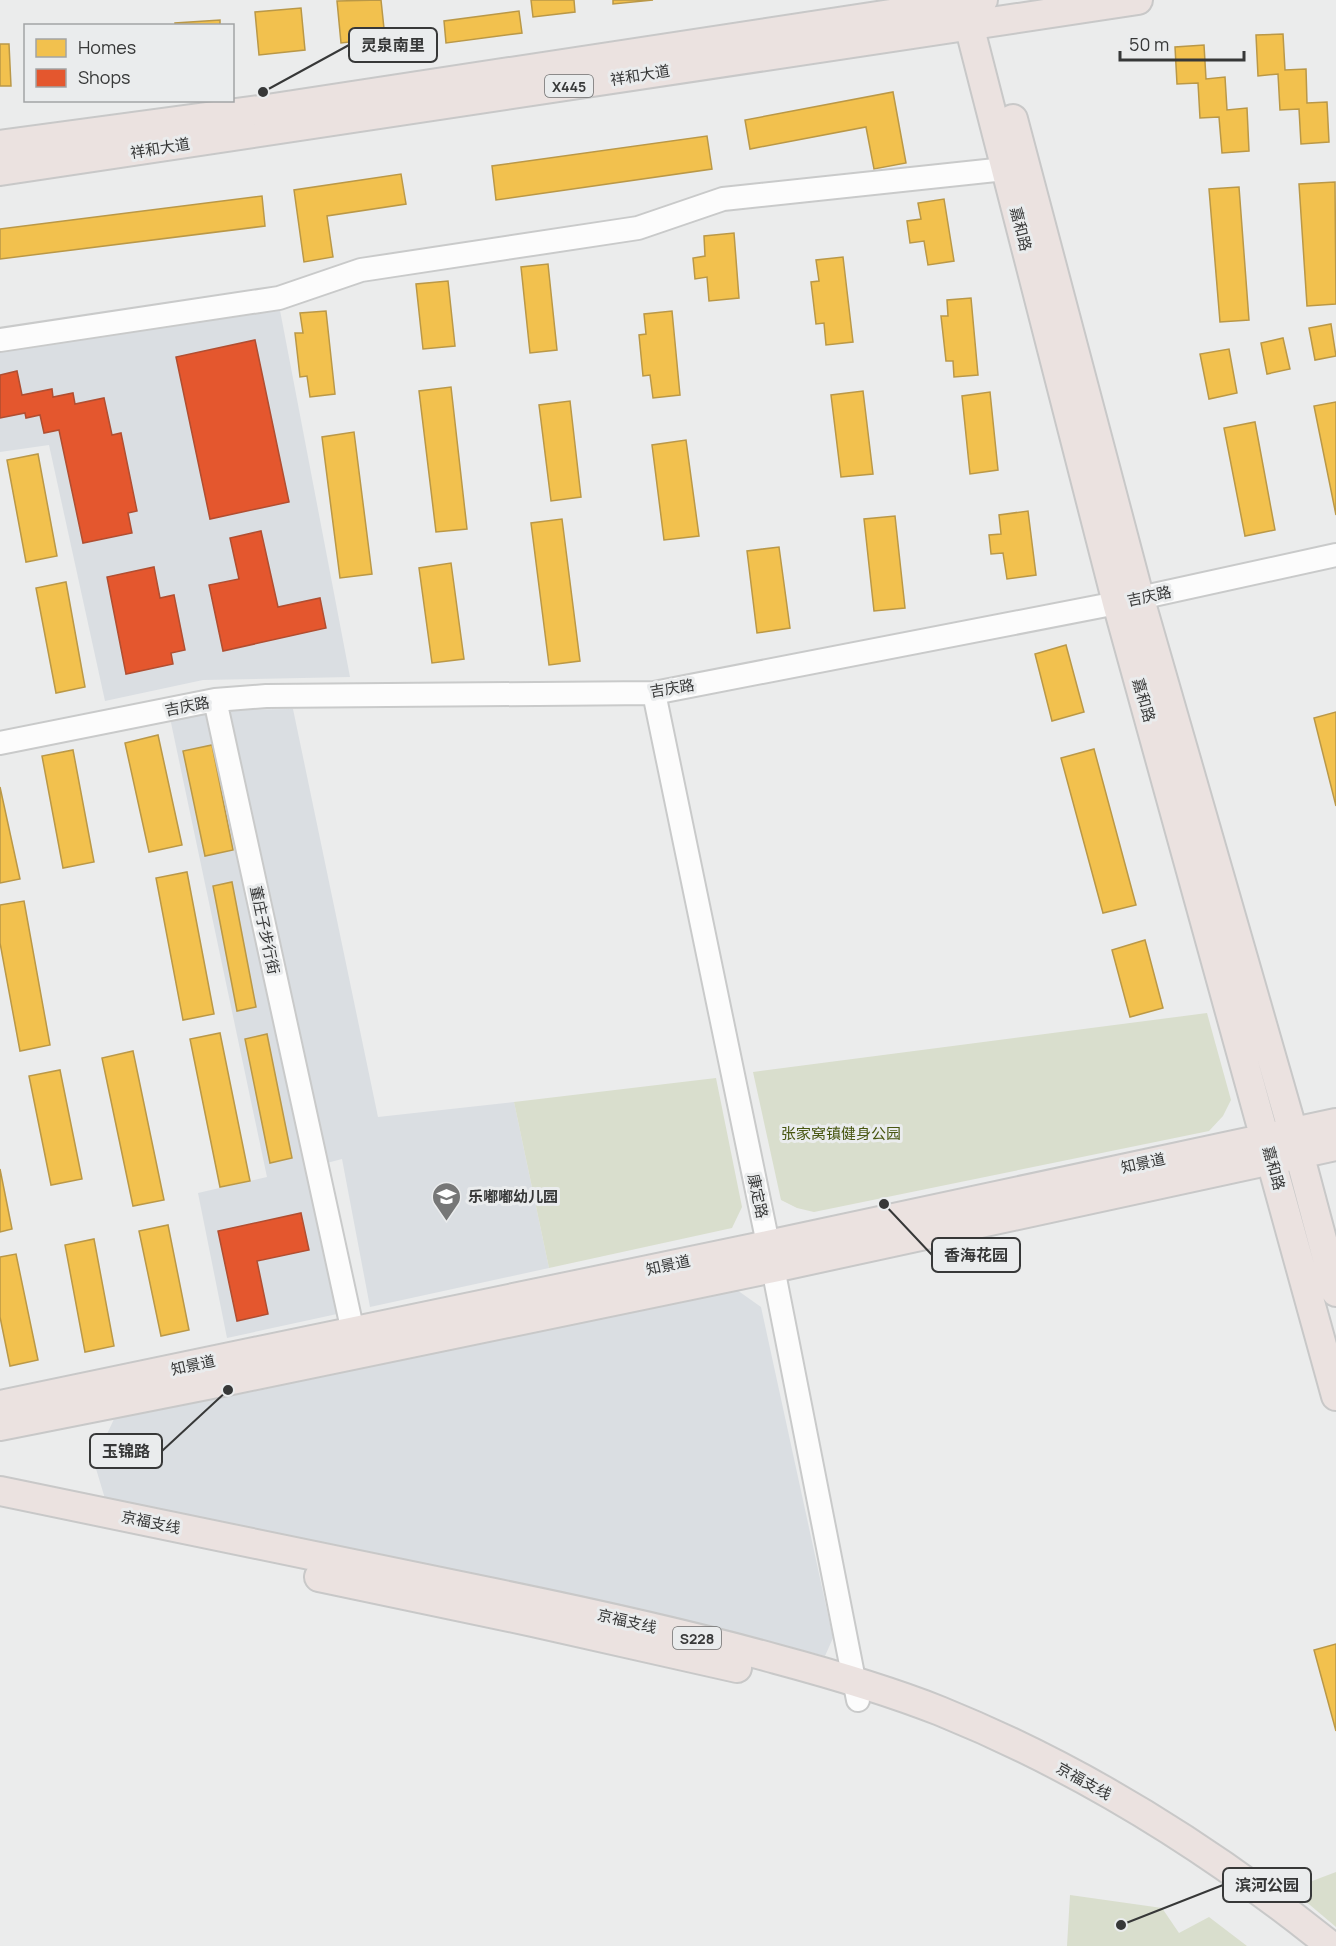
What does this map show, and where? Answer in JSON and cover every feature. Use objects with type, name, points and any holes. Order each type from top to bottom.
[{"type":"main road","name":"祥和大道","points":[[0,145],[978,10],[1138,0]]},
{"type":"main road","name":"祥和大道","points":[[0,171],[978,10]]},
{"type":"main road","name":"嘉和路","points":[[978,10],[1005,169],[1282,1145],[1336,1396]]},
{"type":"main road","name":"嘉和路","points":[[978,10],[1128,600]]},
{"type":"main road","name":"知景道","points":[[0,1405],[355,1342],[770,1256],[1282,1145],[1336,1123]]},
{"type":"main road","name":"嘉和路","points":[[1282,1145],[1336,1292]]},
{"type":"main road","name":"知景道","points":[[1282,1145],[1336,1146]]},
{"type":"main road","name":"知景道","points":[[0,1426],[227,1381],[355,1342]]},
{"type":"main road","name":"京福支线","points":[[0,1491],[585,1612],[724,1645],[856,1690],[928,1727],[1067,1792],[1125,1825],[1214,1881],[1300,1946]]},
{"type":"main road","name":"京福支线","points":[[0,1509],[721,1664],[856,1690],[940,1711],[1026,1749],[1132,1808],[1223,1865],[1331,1946]]},
{"type":"street","points":[[0,340],[279,298],[361,270],[638,228],[723,199],[1005,169]]},
{"type":"street","name":"吉庆路","points":[[0,744],[215,700],[266,696],[654,693],[1128,600],[1336,555]]},
{"type":"street","name":"康定路","points":[[654,693],[770,1256],[856,1690]]},
{"type":"street","name":"董庄子步行街","points":[[215,700],[355,1342]]},
{"type":"shaded area","points":[[279,305],[350,677],[203,680],[105,701],[49,445],[0,452],[0,348]]},
{"type":"shaded area","points":[[293,709],[378,1117],[514,1102],[549,1268],[370,1307],[342,1159],[308,1168],[337,1314],[227,1338],[198,1193],[267,1177],[170,718],[209,710]]},
{"type":"shaded area","points":[[737,1290],[761,1307],[833,1638],[825,1656],[619,1604],[106,1502],[94,1462],[114,1419]]},
{"type":"green space","name":"张家窝镇健身公园","points":[[1207,1013],[1231,1100],[1223,1116],[1209,1131],[814,1212],[797,1208],[781,1200],[753,1072]]},
{"type":"green space","points":[[716,1078],[742,1207],[732,1228],[549,1268],[514,1102]]},
{"type":"green space","points":[[1336,1872],[1336,1927],[1291,1889]]},
{"type":"green space","points":[[1070,1895],[1162,1908],[1179,1933],[1209,1917],[1247,1946],[1067,1946]]},
{"type":"building: Homes","points":[[381,0],[385,38],[341,43],[337,1]]},
{"type":"building: Homes","points":[[531,0],[574,0],[575,12],[533,17]]},
{"type":"building: Homes","points":[[613,0],[653,0],[613,4]]},
{"type":"building: Homes","points":[[301,8],[305,50],[259,55],[255,12]]},
{"type":"building: Homes","points":[[519,11],[522,33],[446,43],[444,21]]},
{"type":"building: Homes","points":[[220,20],[220,24],[175,23]]},
{"type":"building: Homes","points":[[1283,34],[1285,70],[1306,69],[1307,103],[1327,102],[1329,142],[1301,144],[1299,109],[1280,110],[1278,74],[1258,76],[1256,35]]},
{"type":"building: Homes","points":[[0,44],[9,44],[11,86],[0,86]]},
{"type":"building: Homes","points":[[1204,45],[1206,79],[1225,77],[1227,110],[1247,108],[1249,151],[1222,153],[1219,117],[1200,118],[1198,83],[1177,84],[1175,47]]},
{"type":"building: Homes","points":[[893,92],[906,163],[874,169],[866,127],[750,149],[745,120]]},
{"type":"building: Homes","points":[[707,136],[712,169],[496,200],[492,166]]},
{"type":"building: Homes","points":[[401,174],[406,204],[327,216],[333,257],[304,262],[294,190]]},
{"type":"building: Homes","points":[[1335,182],[1336,304],[1307,306],[1299,184]]},
{"type":"building: Homes","points":[[1239,187],[1249,320],[1220,322],[1209,189]]},
{"type":"building: Homes","points":[[262,196],[265,226],[0,259],[0,229]]},
{"type":"building: Homes","points":[[944,199],[954,261],[928,265],[924,241],[910,243],[907,221],[921,219],[918,203]]},
{"type":"building: Homes","points":[[734,233],[739,298],[709,301],[707,277],[695,279],[693,258],[705,256],[704,236]]},
{"type":"building: Homes","points":[[843,257],[853,342],[826,345],[824,323],[816,324],[811,282],[819,281],[816,260]]},
{"type":"building: Homes","points":[[548,264],[557,350],[530,353],[521,267]]},
{"type":"building: Homes","points":[[448,281],[455,346],[423,349],[416,284]]},
{"type":"building: Homes","points":[[971,298],[978,375],[954,377],[953,361],[946,361],[941,316],[948,316],[947,300]]},
{"type":"building: Homes","points":[[326,311],[335,394],[310,397],[307,376],[300,377],[295,333],[303,333],[300,313]]},
{"type":"building: Homes","points":[[672,311],[680,395],[653,398],[650,375],[643,376],[639,335],[646,334],[644,314]]},
{"type":"building: Homes","points":[[1331,324],[1336,356],[1315,360],[1309,328]]},
{"type":"building: Homes","points":[[1283,338],[1290,369],[1267,374],[1261,343]]},
{"type":"building: Homes","points":[[1229,349],[1237,393],[1209,399],[1200,354]]},
{"type":"building: Homes","points":[[451,387],[467,529],[436,532],[419,391]]},
{"type":"building: Homes","points":[[863,391],[873,474],[841,477],[831,395]]},
{"type":"building: Homes","points":[[990,392],[998,470],[970,474],[962,396]]},
{"type":"building: Homes","points":[[570,401],[581,497],[551,501],[539,405]]},
{"type":"building: Homes","points":[[1336,402],[1336,515],[1314,406]]},
{"type":"building: Homes","points":[[1255,422],[1275,530],[1245,536],[1224,428]]},
{"type":"building: Homes","points":[[354,432],[372,574],[340,578],[322,437]]},
{"type":"building: Homes","points":[[686,440],[699,536],[664,540],[652,445]]},
{"type":"building: Homes","points":[[38,454],[57,556],[26,562],[7,460]]},
{"type":"building: Homes","points":[[1028,511],[1036,575],[1007,579],[1003,553],[991,554],[989,535],[1001,534],[999,515]]},
{"type":"building: Homes","points":[[895,516],[905,608],[874,611],[864,519]]},
{"type":"building: Homes","points":[[562,519],[580,661],[549,665],[531,523]]},
{"type":"building: Homes","points":[[779,547],[790,628],[757,633],[747,551]]},
{"type":"building: Homes","points":[[451,563],[464,659],[432,663],[419,568]]},
{"type":"building: Homes","points":[[66,582],[85,687],[56,693],[36,588]]},
{"type":"building: Homes","points":[[1066,645],[1084,712],[1052,721],[1035,654]]},
{"type":"building: Homes","points":[[1336,712],[1336,806],[1314,718]]},
{"type":"building: Homes","points":[[158,735],[182,845],[149,852],[125,743]]},
{"type":"building: Homes","points":[[212,745],[233,850],[205,856],[183,751]]},
{"type":"building: Homes","points":[[1094,749],[1136,905],[1103,913],[1061,758]]},
{"type":"building: Homes","points":[[73,750],[94,862],[63,868],[42,756]]},
{"type":"building: Homes","points":[[0,787],[20,879],[0,883]]},
{"type":"building: Homes","points":[[187,872],[214,1014],[183,1020],[156,878]]},
{"type":"building: Homes","points":[[232,882],[256,1007],[237,1011],[213,886]]},
{"type":"building: Homes","points":[[24,901],[50,1045],[20,1051],[0,943],[0,905]]},
{"type":"building: Homes","points":[[1145,940],[1163,1008],[1130,1017],[1112,950]]},
{"type":"building: Homes","points":[[220,1033],[250,1181],[220,1187],[190,1039]]},
{"type":"building: Homes","points":[[267,1034],[292,1158],[270,1163],[245,1039]]},
{"type":"building: Homes","points":[[133,1051],[164,1200],[133,1206],[102,1058]]},
{"type":"building: Homes","points":[[60,1070],[82,1179],[51,1185],[29,1076]]},
{"type":"building: Homes","points":[[0,1169],[12,1229],[0,1232]]},
{"type":"building: Homes","points":[[168,1225],[189,1330],[161,1336],[139,1231]]},
{"type":"building: Homes","points":[[94,1239],[114,1346],[85,1352],[65,1245]]},
{"type":"building: Homes","points":[[16,1254],[38,1360],[10,1366],[0,1317],[0,1257]]},
{"type":"building: Homes","points":[[1336,1644],[1336,1731],[1314,1650]]},
{"type":"building: Shops","points":[[255,340],[289,502],[210,519],[176,357]]},
{"type":"building: Shops","points":[[17,371],[22,395],[52,389],[53,397],[73,393],[75,404],[104,398],[112,435],[121,433],[137,511],[128,513],[132,533],[83,543],[59,430],[44,433],[40,415],[26,418],[25,413],[0,418],[0,375]]},
{"type":"building: Shops","points":[[261,531],[278,607],[320,598],[326,628],[223,651],[209,585],[239,579],[230,538]]},
{"type":"building: Shops","points":[[154,567],[160,598],[174,595],[185,650],[171,653],[173,664],[126,674],[107,577]]},
{"type":"building: Shops","points":[[301,1213],[309,1250],[257,1261],[268,1314],[237,1321],[218,1231]]},
{"type":"place","name":"灵泉南里","points":[[263,92]]},
{"type":"place","name":"香海花园","points":[[884,1204]]},
{"type":"place","name":"乐嘟嘟幼儿园","points":[[447,1222]]},
{"type":"place","name":"玉锦路","points":[[228,1390]]},
{"type":"place","name":"滨河公园","points":[[1121,1925]]}]
